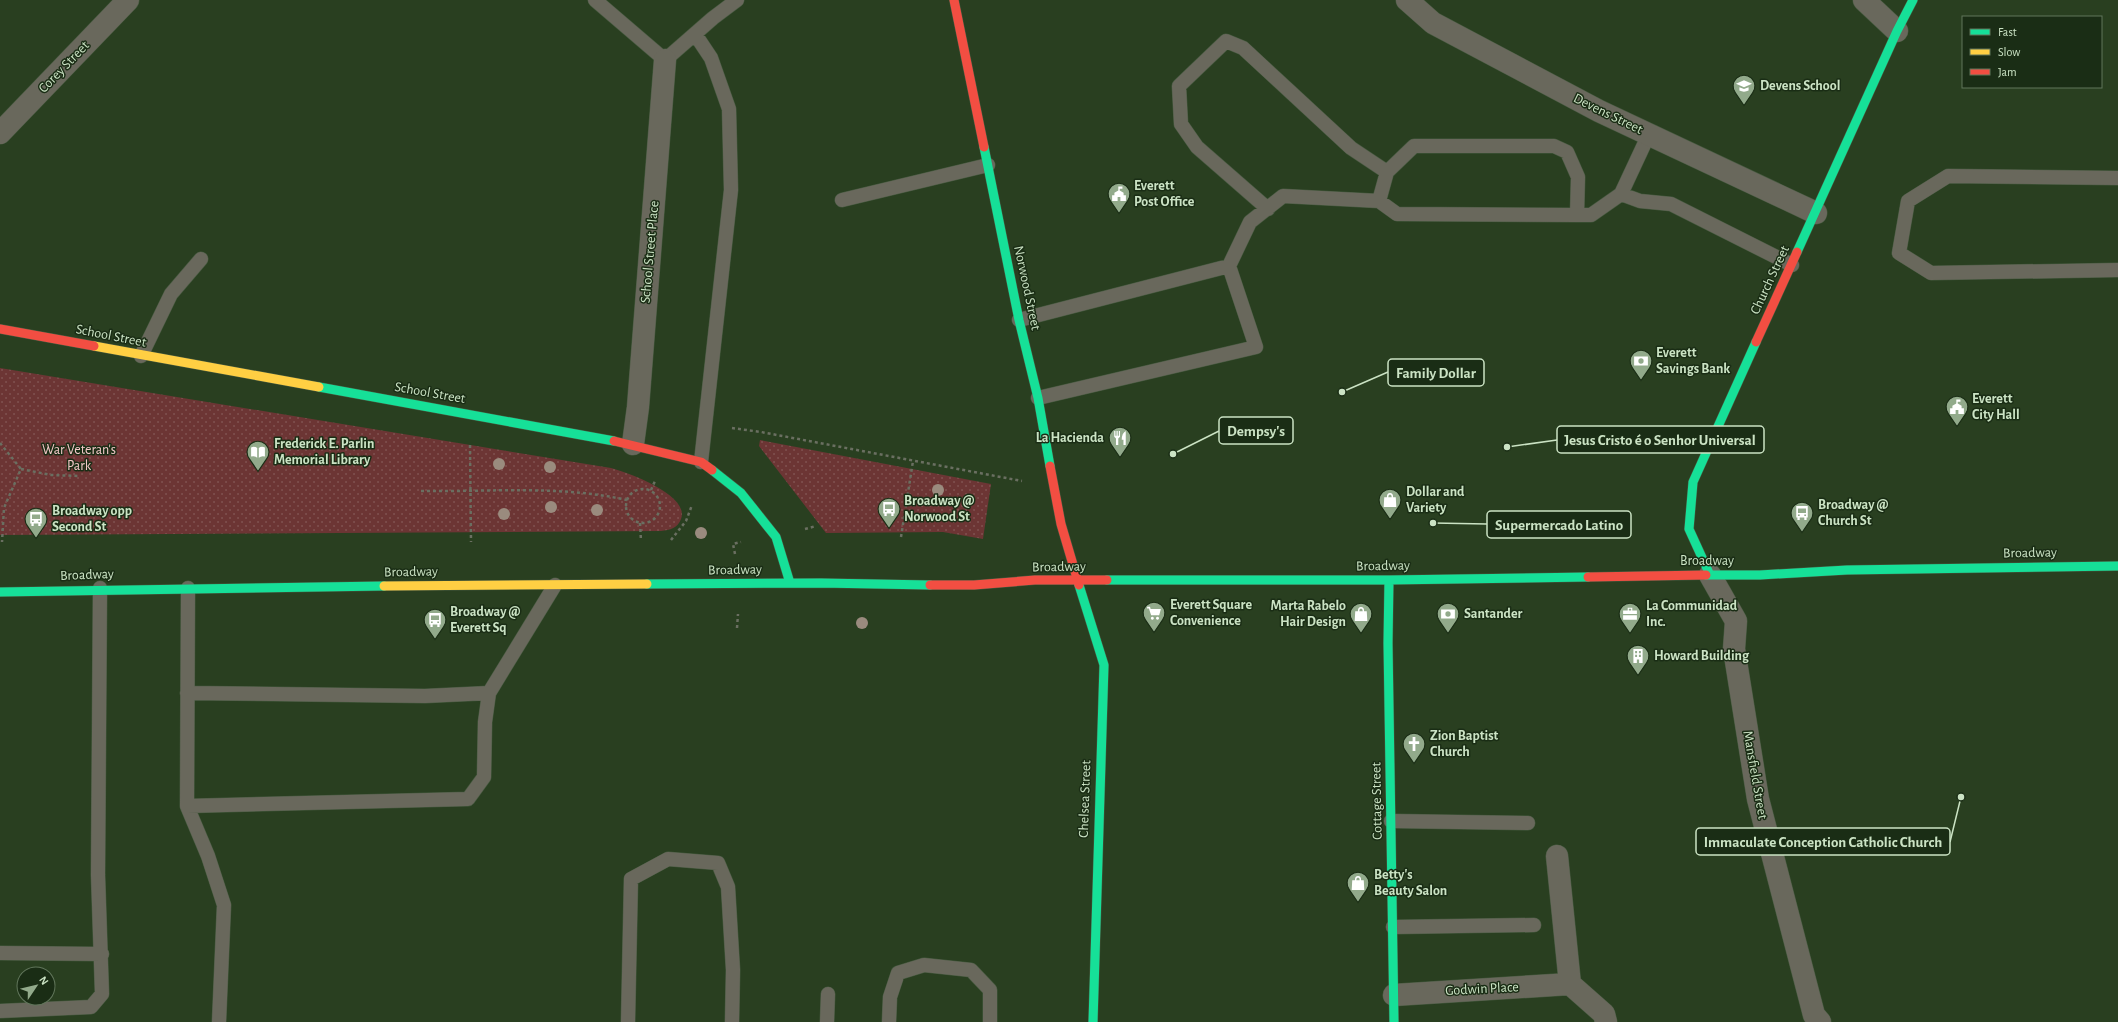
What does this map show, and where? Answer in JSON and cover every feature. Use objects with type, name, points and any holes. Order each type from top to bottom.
[{"type":"main road","name":"Norwood Street","points":[[954,0],[1018,320],[1038,398],[1061,524],[1078,580]]},
{"type":"main road","name":"Church Street","points":[[1710,575],[1689,529],[1693,482],[1816,213],[1897,31],[1913,0]]},
{"type":"main road","name":"School Street","points":[[0,329],[141,356],[633,444],[701,462],[741,493],[776,537],[790,583]]},
{"type":"main road","name":"Broadway","points":[[0,592],[100,588],[790,583],[980,585],[1035,580],[1389,580],[1760,575],[1847,570],[2118,566]]},
{"type":"main road","name":"Chelsea Street","points":[[1078,580],[1104,665],[1093,1022]]},
{"type":"main road","name":"Cottage Street","points":[[1389,580],[1388,643],[1394,1022]]},
{"type":"street","name":"Corey Street","points":[[0,133],[128,0]]},
{"type":"street","name":"Devens Street","points":[[1408,0],[1433,22],[1599,111],[1816,213]]},
{"type":"street","points":[[1864,0],[1897,31]]},
{"type":"street","name":"School Street Place","points":[[633,444],[638,408],[665,60]]},
{"type":"street","name":"Mansfield Street","points":[[1710,575],[1736,621],[1734,650],[1758,799],[1814,1015],[1820,1022]]},
{"type":"street","points":[[1557,856],[1570,984],[1604,1014],[1606,1022]]},
{"type":"street","name":"Godwin Place","points":[[1394,995],[1570,984]]},
{"type":"lane","points":[[595,0],[665,60],[737,0]]},
{"type":"lane","points":[[695,34],[711,58],[729,109],[731,182],[717,332],[701,462]]},
{"type":"lane","points":[[1268,209],[1197,147],[1182,124],[1179,86],[1226,41],[1243,48],[1351,148],[1387,172]]},
{"type":"lane","points":[[1038,398],[1256,347],[1229,266],[1250,222],[1283,196],[1379,201],[1397,214],[1591,214],[1621,194],[1649,134]]},
{"type":"lane","points":[[1379,201],[1387,172],[1414,146],[1554,146],[1567,152],[1578,177],[1577,214]]},
{"type":"lane","points":[[842,200],[988,165]]},
{"type":"lane","points":[[2118,178],[1948,176],[1908,201],[1899,253],[1931,274],[2118,270]]},
{"type":"lane","points":[[1621,194],[1640,200],[1670,204],[1792,265]]},
{"type":"lane","points":[[141,356],[171,294],[201,259]]},
{"type":"lane","points":[[1018,320],[1229,266]]},
{"type":"lane","points":[[187,806],[468,799],[484,777],[485,722],[489,693],[556,585]]},
{"type":"lane","points":[[0,1011],[91,1007],[102,994],[102,954],[98,875],[100,588]]},
{"type":"lane","points":[[188,588],[187,806],[208,856],[224,905],[219,1022]]},
{"type":"lane","points":[[187,693],[425,696],[489,693]]},
{"type":"lane","points":[[1391,821],[1528,823]]},
{"type":"lane","points":[[628,1022],[631,879],[668,859],[718,863],[728,887],[733,970],[732,1022]]},
{"type":"lane","points":[[1393,927],[1534,925]]},
{"type":"lane","points":[[0,953],[102,954]]},
{"type":"lane","points":[[889,1022],[890,997],[898,973],[924,965],[971,970],[990,990],[990,1022]]},
{"type":"lane","points":[[827,1022],[828,994]]},
{"type":"path","points":[[731,428],[762,432],[1022,482]]},
{"type":"path","points":[[470,437],[472,491],[471,542]]},
{"type":"path","points":[[0,443],[21,469],[51,475],[79,476]]},
{"type":"path","points":[[901,537],[913,461]]},
{"type":"path","points":[[2,542],[4,508],[21,469]]},
{"type":"path","points":[[651,490],[655,479]]},
{"type":"path","points":[[642,488],[651,490],[658,497],[661,506],[658,515],[650,522],[640,523],[632,518],[627,510],[627,500],[633,492],[642,488]]},
{"type":"path","points":[[421,491],[547,490],[580,492],[627,500]]},
{"type":"path","points":[[671,540],[686,521],[692,505]]},
{"type":"path","points":[[640,523],[641,541]]},
{"type":"green space","name":"War Veteran's Park","points":[[0,368],[611,468],[643,480],[668,494],[681,510],[681,519],[678,525],[673,528],[661,531],[0,535]]},
{"type":"green space","points":[[760,440],[991,484],[983,539],[943,532],[826,533],[759,446]]},
{"type":"traffic: fast","points":[[1797,252],[1897,31],[1913,0]]},
{"type":"traffic: fast","points":[[984,147],[1019,320],[1038,398],[1050,466]]},
{"type":"traffic: fast","points":[[1710,575],[1689,529],[1693,482],[1756,342]]},
{"type":"traffic: fast","points":[[319,387],[614,441]]},
{"type":"traffic: fast","points":[[712,470],[741,493],[776,537],[790,583]]},
{"type":"traffic: fast","points":[[1706,575],[1760,575],[1847,570],[2118,566]]},
{"type":"traffic: fast","points":[[1107,580],[1389,580],[1588,577]]},
{"type":"traffic: fast","points":[[1389,580],[1388,643],[1394,1022]]},
{"type":"traffic: fast","points":[[647,584],[821,583],[930,585]]},
{"type":"traffic: fast","points":[[1079,585],[1104,665],[1093,1022]]},
{"type":"traffic: fast","points":[[0,592],[384,586]]},
{"type":"traffic: slow","points":[[94,346],[319,387]]},
{"type":"traffic: slow","points":[[384,586],[647,584]]},
{"type":"traffic: jam","points":[[954,0],[984,147]]},
{"type":"traffic: jam","points":[[1756,342],[1797,252]]},
{"type":"traffic: jam","points":[[0,329],[94,346]]},
{"type":"traffic: jam","points":[[614,441],[701,462],[712,470]]},
{"type":"traffic: jam","points":[[1050,466],[1061,524],[1079,585]]},
{"type":"traffic: jam","points":[[1588,577],[1706,575]]},
{"type":"traffic: jam","points":[[930,585],[974,585],[1035,580],[1107,580]]},
{"type":"place","name":"Devens School","points":[[1744,106]]},
{"type":"place","name":"Everett Post Office","points":[[1119,214]]},
{"type":"place","name":"Everett Savings Bank","points":[[1641,380]]},
{"type":"place","name":"Family Dollar","points":[[1342,392]]},
{"type":"place","name":"Everett City Hall","points":[[1957,426]]},
{"type":"place","name":"Jesus Cristo é o Senhor Universal","points":[[1507,447]]},
{"type":"place","name":"Dempsy's","points":[[1173,454]]},
{"type":"place","name":"La Hacienda","points":[[1120,458]]},
{"type":"place","name":"Frederick E. Parlin Memorial Library","points":[[258,472]]},
{"type":"place","name":"Dollar and Variety","points":[[1390,520]]},
{"type":"place","name":"Supermercado Latino","points":[[1433,523]]},
{"type":"place","name":"Broadway @ Norwood St","points":[[889,528]]},
{"type":"place","name":"Broadway @ Church St","points":[[1802,532]]},
{"type":"place","name":"Broadway opp Second St","points":[[36,538]]},
{"type":"place","name":"Everett Square Convenience","points":[[1154,632]]},
{"type":"place","name":"Marta Rabelo Hair Design","points":[[1361,634]]},
{"type":"place","name":"Santander","points":[[1448,634]]},
{"type":"place","name":"La Communidad Inc.","points":[[1630,634]]},
{"type":"place","name":"Broadway @ Everett Sq","points":[[435,640]]},
{"type":"place","name":"Howard Building","points":[[1638,676]]},
{"type":"place","name":"Zion Baptist Church","points":[[1414,764]]},
{"type":"place","name":"Immaculate Conception Catholic Church","points":[[1961,797]]},
{"type":"place","name":"Betty's Beauty Salon","points":[[1358,902]]}]
